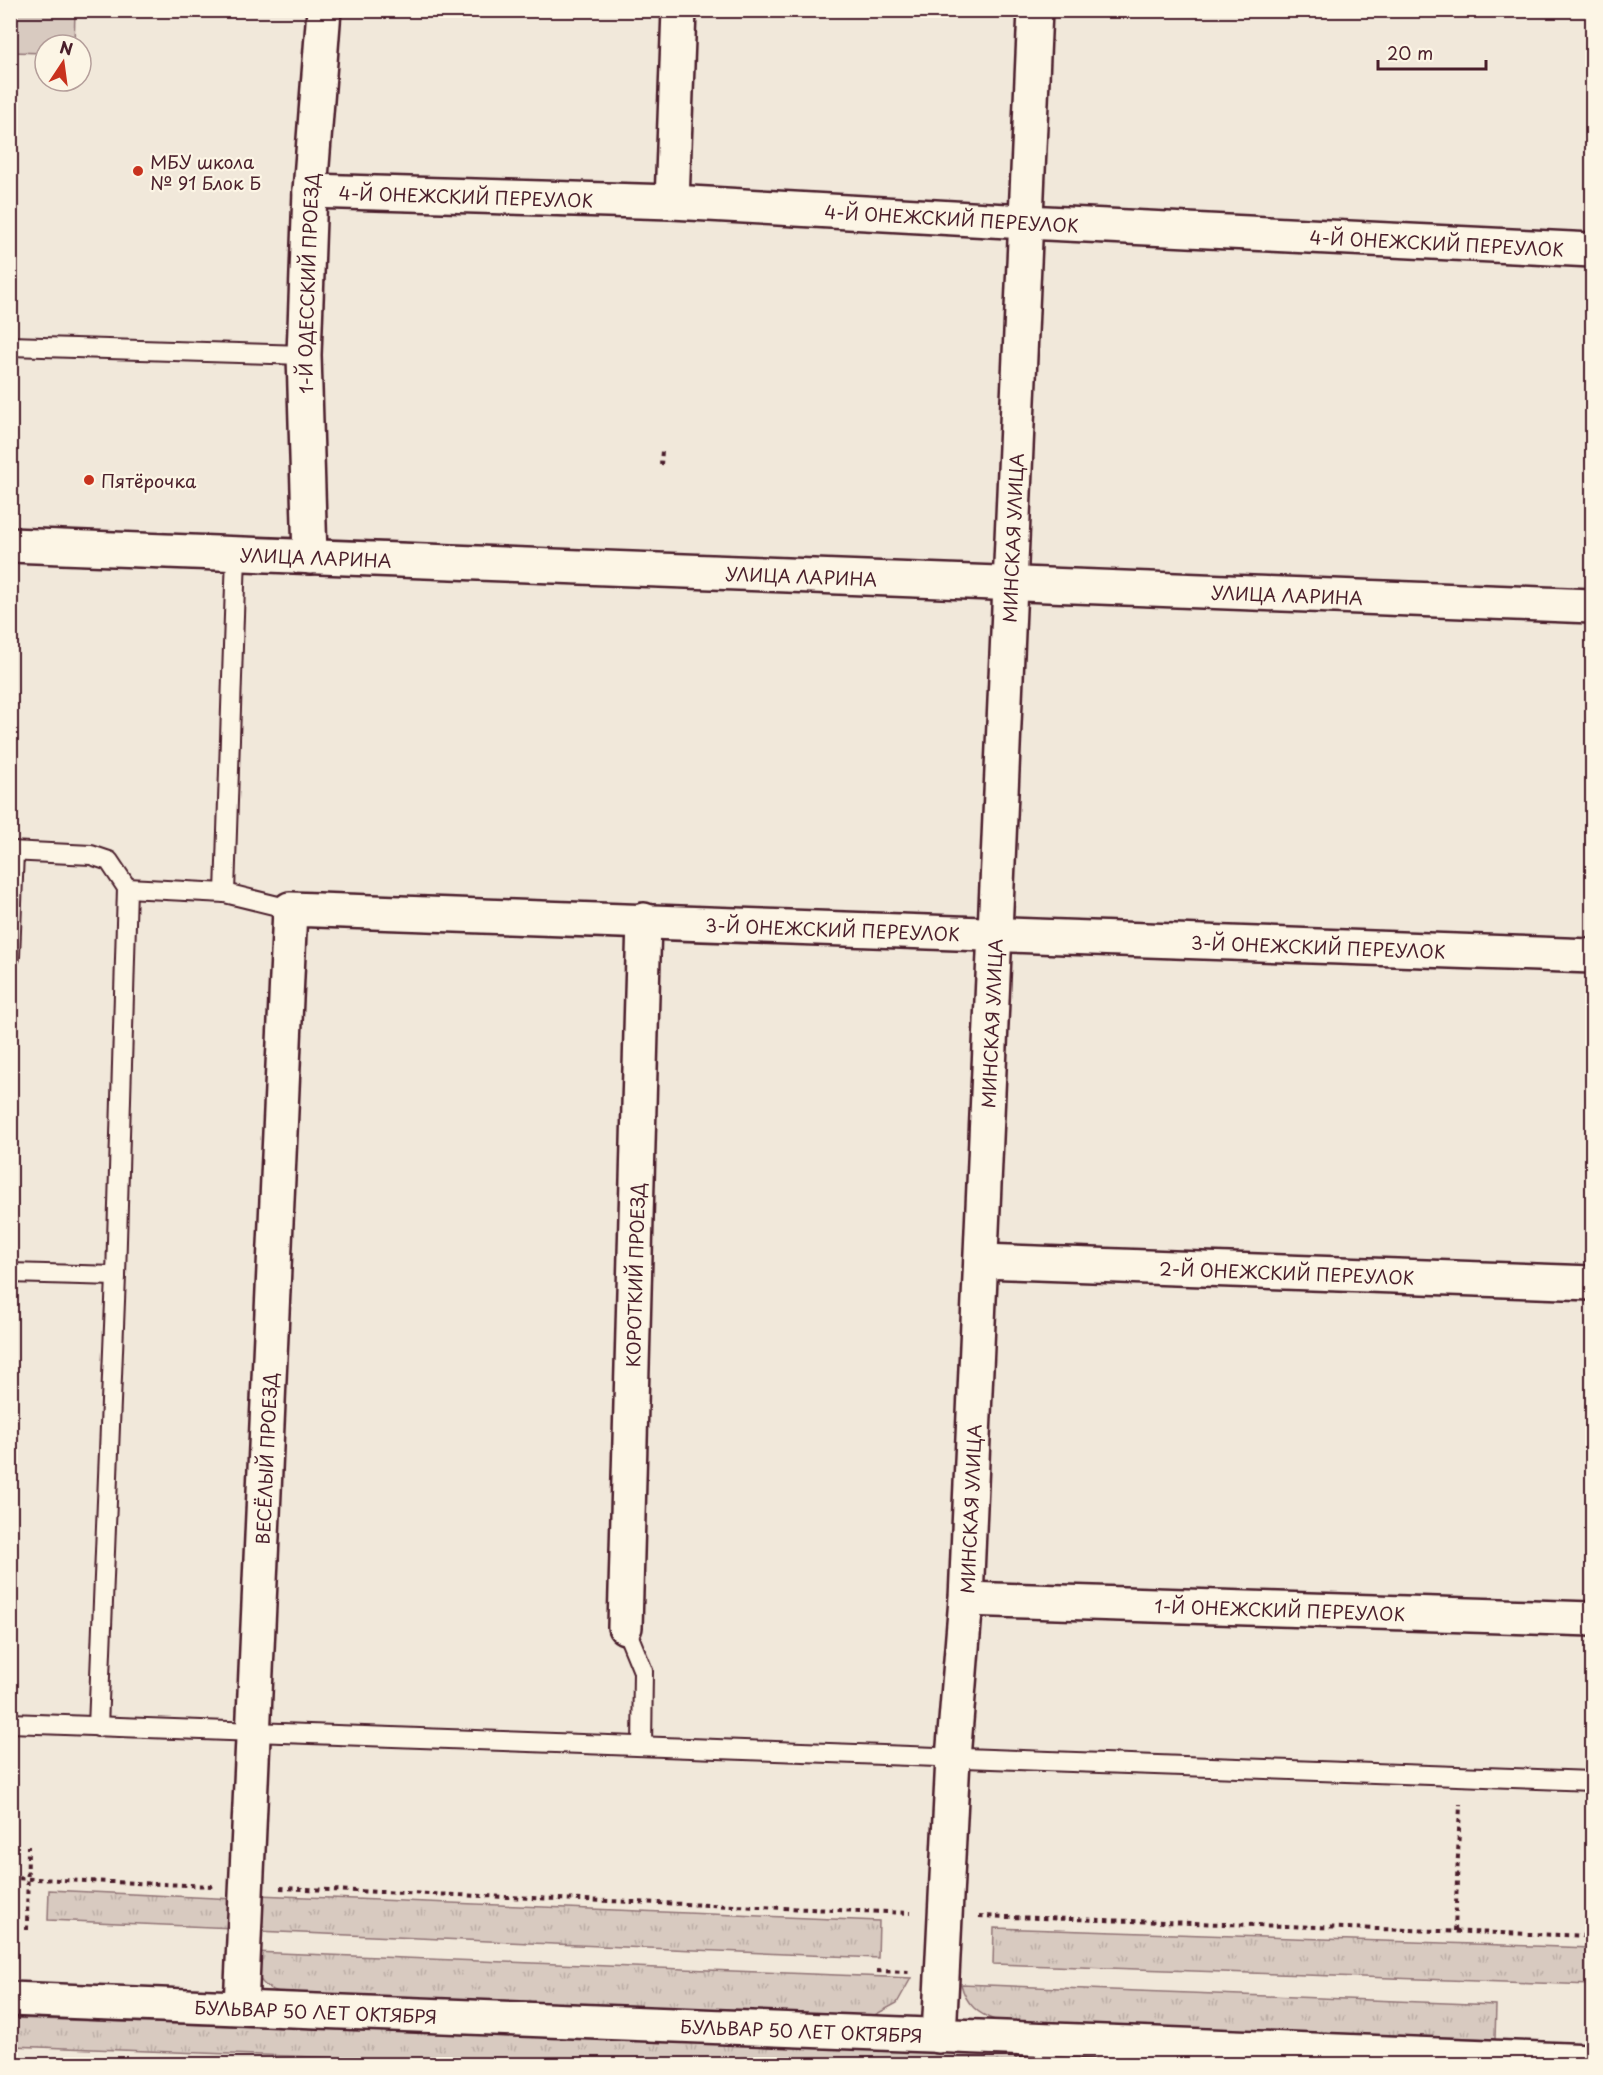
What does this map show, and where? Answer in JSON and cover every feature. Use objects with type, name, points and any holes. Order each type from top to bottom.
[{"type":"street","name":"1-Й ОДЕССКИЙ ПРОЕЗД","points":[[310,556],[304,355],[310,191],[324,10]]},
{"type":"street","points":[[672,202],[679,10]]},
{"type":"street","name":"МИНСКАЯ УЛИЦА","points":[[939,2036],[953,1758],[966,1599],[1035,10]]},
{"type":"street","name":"4-Й ОНЕЖСКИЙ ПЕРЕУЛОК","points":[[310,191],[672,202],[1593,250]]},
{"type":"street","name":"УЛИЦА ЛАРИНА","points":[[10,545],[1593,606]]},
{"type":"street","name":"3-Й ОНЕЖСКИЙ ПЕРЕУЛОК","points":[[290,909],[1593,956]]},
{"type":"street","name":"ВЕСЁЛЫЙ ПРОЕЗД","points":[[241,2007],[290,909]]},
{"type":"street","name":"КОРОТКИЙ ПРОЕЗД","points":[[625,1628],[644,920]]},
{"type":"street","name":"2-Й ОНЕЖСКИЙ ПЕРЕУЛОК","points":[[981,1261],[1593,1283]]},
{"type":"street","name":"1-Й ОНЕЖСКИЙ ПЕРЕУЛОК","points":[[966,1599],[1593,1619]]},
{"type":"street","name":"БУЛЬВАР 50 ЛЕТ ОКТЯБРЯ","points":[[10,1999],[939,2036],[1046,2052],[1593,2061]]},
{"type":"lane","points":[[10,346],[304,355]]},
{"type":"lane","points":[[225,893],[236,554]]},
{"type":"lane","points":[[10,957],[12,851],[91,855],[109,861],[127,888],[116,1276],[98,1727]]},
{"type":"lane","points":[[127,888],[225,893],[290,909]]},
{"type":"lane","points":[[10,1273],[116,1276]]},
{"type":"lane","points":[[625,1628],[643,1671],[642,1746]]},
{"type":"lane","points":[[10,1723],[1593,1781]]},
{"type":"path","points":[[661,465],[662,450]]},
{"type":"path","points":[[1455,1932],[1461,1776]]},
{"type":"path","points":[[27,1930],[28,1846]]},
{"type":"path","points":[[10,1878],[946,1915],[1593,1936]]},
{"type":"green space","points":[[11,10],[75,11],[74,33],[33,33],[33,53],[11,52]]},
{"type":"green space","points":[[49,1890],[235,1899],[234,1928],[48,1920]]},
{"type":"green space","points":[[258,1895],[879,1921],[878,1958],[256,1931]]},
{"type":"green space","points":[[994,1928],[1592,1948],[1592,1985],[993,1964]]},
{"type":"green space","points":[[253,1952],[911,1978],[897,2003],[873,2016],[279,1992],[272,1990],[262,1982],[255,1966]]},
{"type":"green space","points":[[961,1984],[1496,2005],[1495,2039],[997,2021],[974,2008],[966,1998]]},
{"type":"green space","points":[[11,2018],[1004,2053],[1013,2055],[1021,2064],[504,2064],[11,2046]]},
{"type":"place","name":"МБУ школа № 91 Блок Б","points":[[138,171]]},
{"type":"place","name":"Пятёрочка","points":[[89,480]]}]
